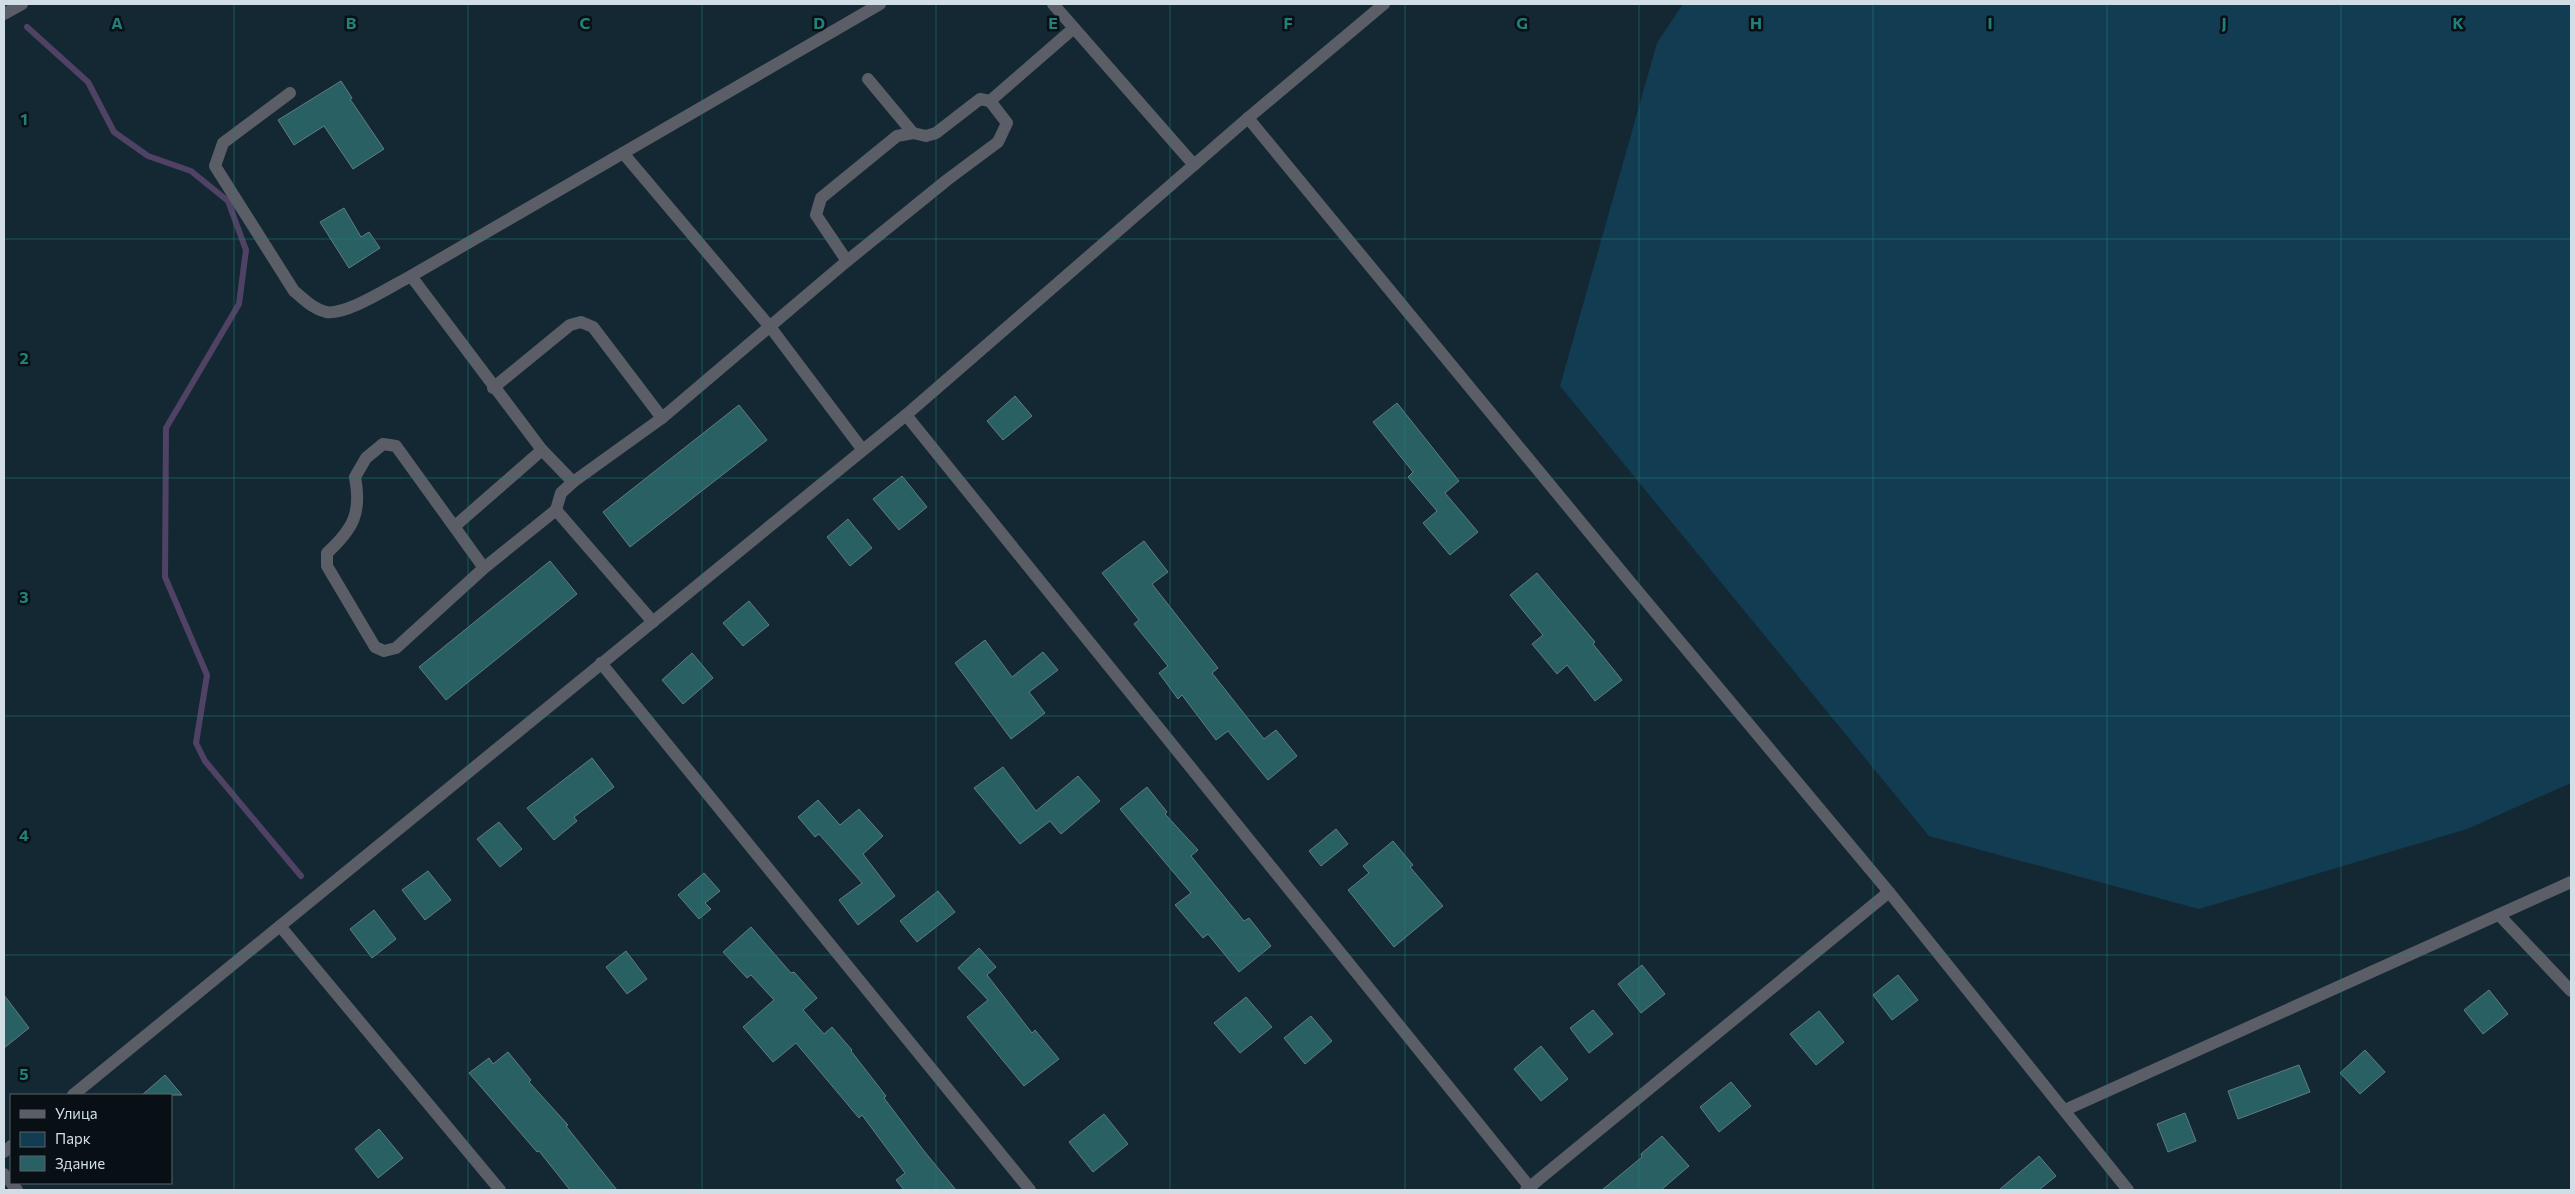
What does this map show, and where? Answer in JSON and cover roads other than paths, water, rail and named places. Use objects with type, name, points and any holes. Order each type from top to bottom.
[{"type":"street","points":[[4,14],[22,4]]},
{"type":"street","points":[[290,93],[223,143],[215,166],[294,291],[312,307],[326,312],[340,312],[411,276],[880,4]]},
{"type":"street","points":[[1053,4],[1194,165]]},
{"type":"street","points":[[74,1094],[906,415],[1248,118],[1384,4]]},
{"type":"street","points":[[990,101],[1074,28]]},
{"type":"street","points":[[868,79],[913,133]]},
{"type":"street","points":[[484,568],[396,446],[383,444],[366,458],[355,477],[358,495],[355,518],[344,537],[327,553],[326,566],[375,646],[384,651],[396,648],[484,568],[556,510],[561,492],[573,482],[662,418],[771,328],[846,262],[998,142],[1007,123],[990,101],[980,98],[936,133],[926,136],[913,133],[897,136],[821,198],[816,215],[846,262]]},
{"type":"street","points":[[1248,118],[1620,570],[1889,892],[2128,1190]]},
{"type":"street","points":[[623,153],[771,328],[862,449]]},
{"type":"street","points":[[411,276],[493,388],[542,450],[573,482]]},
{"type":"street","points":[[493,388],[570,325],[581,322],[593,327],[662,418]]},
{"type":"street","points":[[906,415],[1530,1189],[1889,892]]},
{"type":"street","points":[[455,526],[542,450]]},
{"type":"street","points":[[556,510],[653,622]]},
{"type":"street","points":[[601,664],[1030,1190]]},
{"type":"street","points":[[2065,1110],[2500,916],[2571,882]]},
{"type":"street","points":[[2500,916],[2566,979],[2571,991]]},
{"type":"street","points":[[280,926],[500,1190]]},
{"type":"waterway","points":[[27,27],[88,82],[114,132],[148,156],[191,171],[228,201],[246,250],[239,304],[166,428],[165,577],[207,675],[196,743],[205,761],[301,876]]}]
